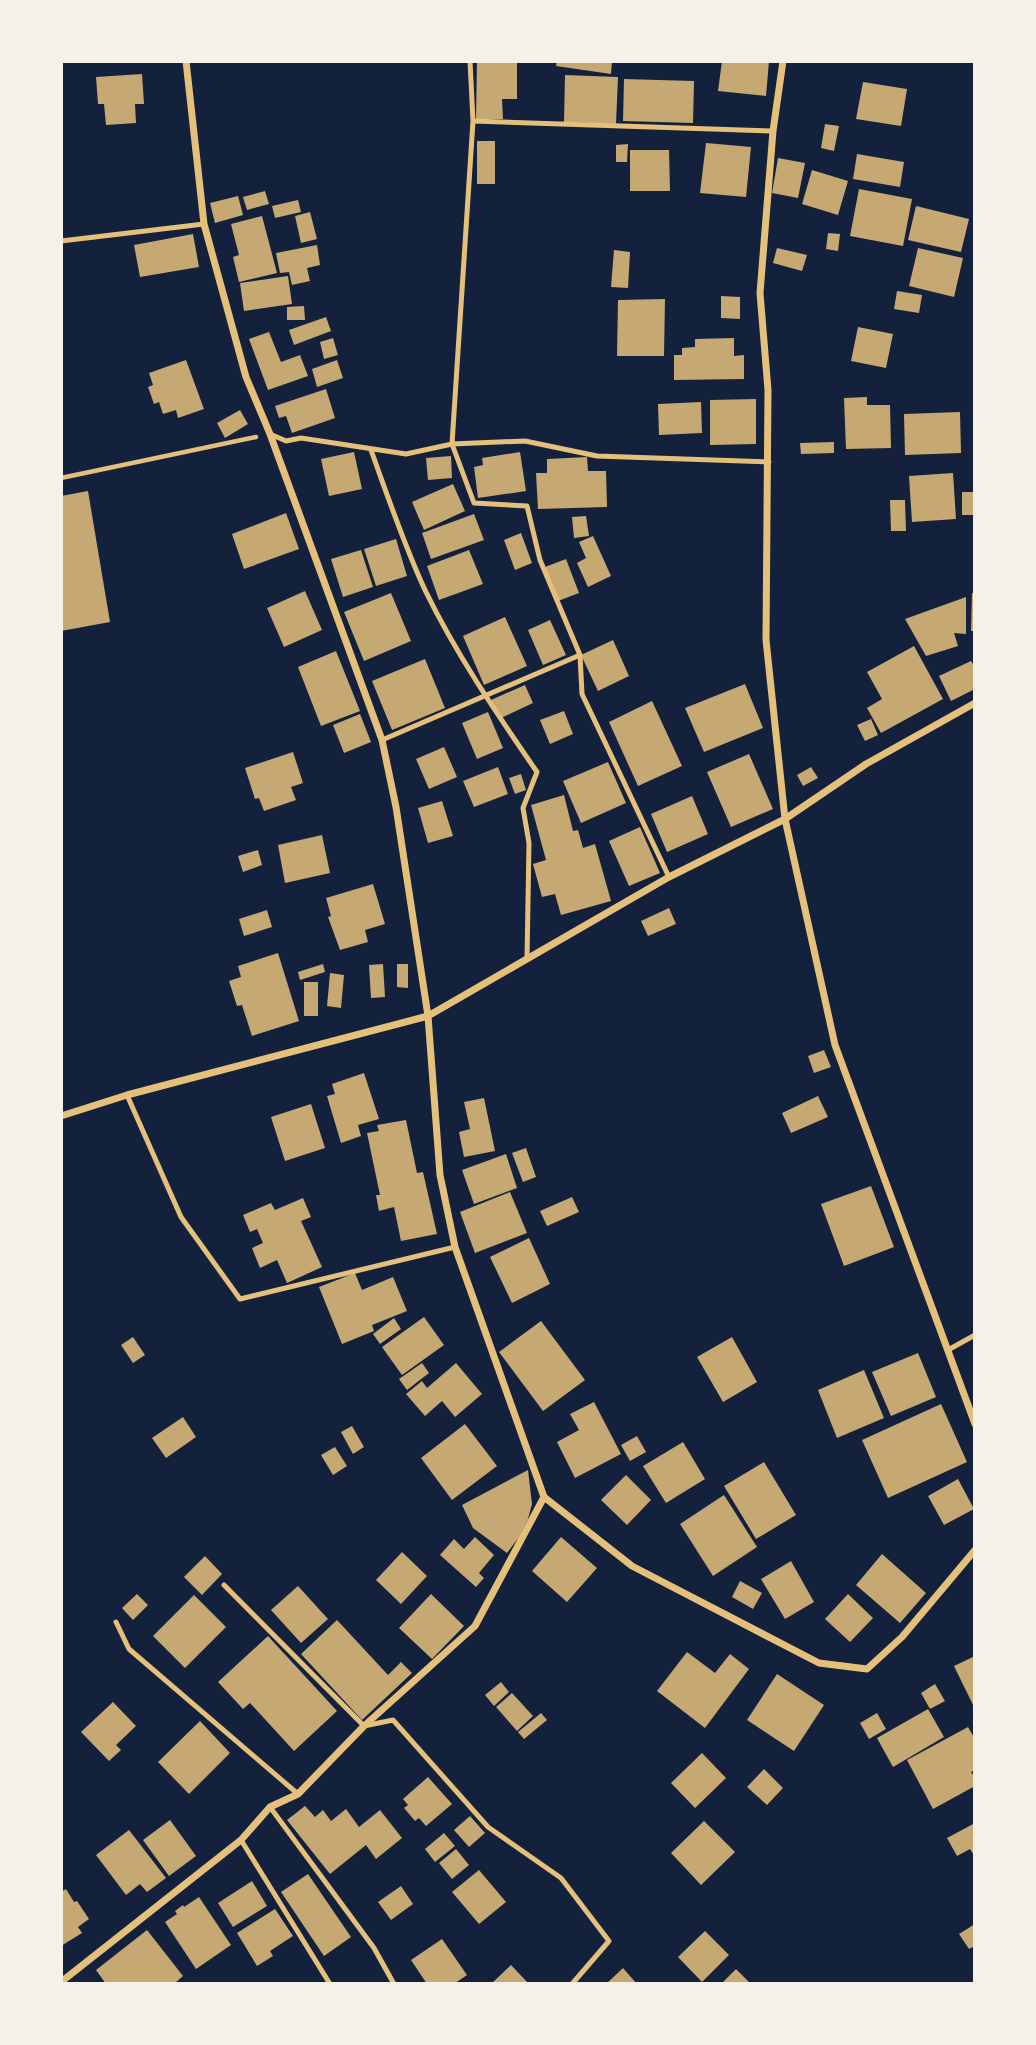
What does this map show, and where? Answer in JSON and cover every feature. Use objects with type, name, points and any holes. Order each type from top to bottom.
[{"type":"street","points":[[186,61],[204,224],[246,377],[270,434],[382,740],[396,807],[429,1016],[440,1175],[455,1247],[544,1497],[632,1566],[818,1663],[867,1669],[902,1637],[975,1550]]},
{"type":"street","points":[[783,61],[773,131],[760,293],[768,390],[766,640],[785,819],[835,1045],[975,1424]]},
{"type":"street","points":[[61,1116],[127,1095],[429,1016],[669,877],[785,819],[866,764],[975,703]]},
{"type":"street","points":[[61,1982],[241,1840],[270,1807],[298,1794],[364,1726],[475,1626],[544,1497]]},
{"type":"lane","points":[[470,61],[473,121],[452,444],[474,503],[527,506],[540,561],[580,655],[582,694],[669,877]]},
{"type":"lane","points":[[473,121],[773,131]]},
{"type":"lane","points":[[61,241],[204,224]]},
{"type":"lane","points":[[270,434],[286,441],[301,438],[406,454],[452,444],[525,441],[597,456],[769,462]]},
{"type":"lane","points":[[371,450],[397,523],[426,590],[486,697],[537,772],[523,808],[529,843],[527,959]]},
{"type":"lane","points":[[382,740],[580,655]]},
{"type":"lane","points":[[127,1095],[181,1217],[240,1299],[455,1247]]},
{"type":"lane","points":[[948,1350],[975,1335]]},
{"type":"lane","points":[[224,1585],[364,1726],[393,1720],[488,1827],[561,1878],[609,1941],[572,1984]]},
{"type":"lane","points":[[116,1622],[129,1649],[298,1794]]},
{"type":"lane","points":[[270,1807],[374,1948],[394,1984]]},
{"type":"lane","points":[[241,1840],[330,1984]]},
{"type":"path","points":[[61,478],[270,434]]},
{"type":"building","points":[[477,61],[517,62],[517,99],[502,99],[503,119],[476,119]]},
{"type":"building","points":[[557,61],[612,61],[611,74],[556,66]]},
{"type":"building","points":[[722,61],[769,61],[766,96],[718,91]]},
{"type":"building","points":[[142,74],[144,104],[135,104],[136,123],[106,125],[104,104],[98,104],[96,77]]},
{"type":"building","points":[[565,75],[618,77],[616,124],[564,122]]},
{"type":"building","points":[[624,79],[694,81],[693,123],[623,121]]},
{"type":"building","points":[[863,82],[907,89],[901,126],[856,119]]},
{"type":"building","points":[[825,124],[839,126],[834,151],[821,148]]},
{"type":"building","points":[[477,141],[495,141],[495,184],[477,184]]},
{"type":"building","points":[[706,143],[751,147],[746,197],[700,193]]},
{"type":"building","points":[[628,144],[627,162],[616,162],[616,145]]},
{"type":"building","points":[[630,150],[669,150],[670,191],[630,191]]},
{"type":"building","points":[[857,154],[904,162],[900,187],[853,179]]},
{"type":"building","points":[[778,158],[805,163],[798,198],[772,193]]},
{"type":"building","points":[[812,170],[848,181],[838,215],[802,204]]},
{"type":"building","points":[[859,189],[912,199],[903,246],[850,236]]},
{"type":"building","points":[[265,191],[269,204],[247,210],[243,197]]},
{"type":"building","points":[[238,196],[243,215],[215,223],[210,203]]},
{"type":"building","points":[[298,200],[301,212],[275,218],[272,206]]},
{"type":"building","points":[[916,206],[969,219],[961,252],[908,240]]},
{"type":"building","points":[[310,212],[317,239],[301,243],[295,216]]},
{"type":"building","points":[[262,216],[277,273],[239,282],[233,257],[239,255],[231,224]]},
{"type":"building","points":[[828,233],[840,234],[838,251],[826,249]]},
{"type":"building","points":[[193,234],[199,267],[140,277],[134,245]]},
{"type":"building","points":[[317,245],[320,265],[307,268],[310,281],[292,285],[289,272],[280,273],[276,253]]},
{"type":"building","points":[[777,248],[807,255],[802,271],[773,263]]},
{"type":"building","points":[[918,248],[963,258],[954,297],[909,286]]},
{"type":"building","points":[[614,250],[630,252],[628,288],[611,287]]},
{"type":"building","points":[[288,276],[292,304],[244,311],[240,283]]},
{"type":"building","points":[[897,291],[922,295],[919,313],[894,309]]},
{"type":"building","points":[[721,296],[740,297],[740,319],[721,318]]},
{"type":"building","points":[[665,299],[664,356],[617,356],[618,300]]},
{"type":"building","points":[[304,306],[305,320],[287,320],[287,307]]},
{"type":"building","points":[[326,317],[331,331],[294,345],[289,330]]},
{"type":"building","points":[[858,327],[893,334],[886,368],[851,361]]},
{"type":"building","points":[[269,332],[281,362],[300,355],[308,376],[268,390],[249,339]]},
{"type":"building","points":[[333,338],[338,355],[324,359],[320,342]]},
{"type":"building","points":[[734,338],[734,356],[744,355],[744,379],[674,380],[674,355],[682,355],[682,348],[695,347],[695,339]]},
{"type":"building","points":[[186,360],[204,409],[178,418],[176,410],[163,414],[159,402],[154,404],[148,387],[153,385],[149,373]]},
{"type":"building","points":[[337,360],[343,378],[317,387],[312,369]]},
{"type":"building","points":[[326,389],[335,418],[292,433],[286,416],[279,418],[275,406]]},
{"type":"building","points":[[867,397],[867,405],[890,405],[891,448],[846,449],[844,398]]},
{"type":"building","points":[[756,399],[756,444],[710,445],[710,400]]},
{"type":"building","points":[[701,402],[702,433],[659,435],[658,404]]},
{"type":"building","points":[[240,410],[248,424],[225,438],[217,423]]},
{"type":"building","points":[[960,412],[961,453],[905,455],[904,414]]},
{"type":"building","points":[[834,442],[834,453],[801,454],[800,443]]},
{"type":"building","points":[[354,452],[362,489],[329,496],[321,459]]},
{"type":"building","points":[[520,452],[526,491],[478,498],[474,467],[483,465],[482,458]]},
{"type":"building","points":[[451,456],[452,478],[428,480],[426,458]]},
{"type":"building","points":[[587,457],[588,471],[606,471],[607,507],[538,509],[536,473],[547,473],[547,459]]},
{"type":"building","points":[[953,473],[956,519],[912,522],[909,476]]},
{"type":"building","points":[[453,484],[465,511],[424,530],[412,502]]},
{"type":"building","points":[[88,491],[110,622],[61,631],[61,496]]},
{"type":"building","points":[[962,492],[975,492],[975,515],[962,515]]},
{"type":"building","points":[[890,500],[905,500],[906,531],[891,531]]},
{"type":"building","points":[[286,513],[299,549],[244,569],[232,534]]},
{"type":"building","points":[[474,514],[484,540],[431,559],[422,533]]},
{"type":"building","points":[[586,516],[589,536],[574,538],[572,517]]},
{"type":"building","points":[[521,533],[532,563],[515,570],[504,540]]},
{"type":"building","points":[[593,536],[611,576],[588,587],[577,563],[586,558],[579,542]]},
{"type":"building","points":[[396,539],[407,576],[376,586],[364,549]]},
{"type":"building","points":[[361,550],[373,587],[343,597],[331,559]]},
{"type":"building","points":[[469,550],[483,584],[439,600],[427,566]]},
{"type":"building","points":[[566,559],[579,593],[558,601],[545,567]]},
{"type":"building","points":[[305,591],[322,630],[284,647],[267,608]]},
{"type":"building","points":[[391,593],[411,641],[364,661],[344,612]]},
{"type":"building","points":[[972,593],[975,593],[975,631],[971,631]]},
{"type":"building","points":[[966,597],[966,634],[954,633],[958,646],[926,656],[905,619]]},
{"type":"building","points":[[505,617],[527,666],[484,685],[463,636]]},
{"type":"building","points":[[550,620],[566,655],[543,665],[528,630]]},
{"type":"building","points":[[613,640],[629,676],[598,691],[581,655]]},
{"type":"building","points":[[914,646],[943,699],[881,733],[867,708],[882,699],[867,672]]},
{"type":"building","points":[[336,651],[360,711],[321,726],[298,667]]},
{"type":"building","points":[[425,659],[445,708],[392,730],[372,681]]},
{"type":"building","points":[[971,661],[975,667],[975,689],[951,701],[939,676]]},
{"type":"building","points":[[745,684],[763,728],[704,752],[685,708]]},
{"type":"building","points":[[525,685],[533,703],[499,719],[491,700]]},
{"type":"building","points":[[652,701],[682,766],[638,786],[609,722]]},
{"type":"building","points":[[564,711],[573,734],[550,744],[540,720]]},
{"type":"building","points":[[488,712],[503,748],[477,759],[462,723]]},
{"type":"building","points":[[360,714],[371,742],[344,753],[333,725]]},
{"type":"building","points":[[871,719],[878,735],[865,741],[857,725]]},
{"type":"building","points":[[444,747],[457,777],[429,789],[416,759]]},
{"type":"building","points":[[293,752],[303,783],[291,787],[296,800],[264,811],[259,798],[255,799],[245,768]]},
{"type":"building","points":[[749,754],[773,809],[731,827],[707,772]]},
{"type":"building","points":[[608,762],[626,803],[581,823],[563,781]]},
{"type":"building","points":[[498,767],[508,794],[474,807],[463,781]]},
{"type":"building","points":[[811,767],[818,778],[803,786],[797,775]]},
{"type":"building","points":[[521,774],[526,790],[515,794],[509,778]]},
{"type":"building","points":[[564,795],[573,831],[578,830],[583,848],[595,844],[611,901],[561,915],[555,894],[542,897],[533,864],[546,860],[531,805]]},
{"type":"building","points":[[692,796],[708,834],[667,852],[651,814]]},
{"type":"building","points":[[442,801],[453,836],[428,843],[418,808]]},
{"type":"building","points":[[640,827],[660,873],[629,886],[609,841]]},
{"type":"building","points":[[322,835],[330,873],[285,883],[278,845]]},
{"type":"building","points":[[258,850],[262,865],[243,872],[238,856]]},
{"type":"building","points":[[373,884],[385,924],[365,930],[368,942],[340,950],[328,917],[331,916],[326,898]]},
{"type":"building","points":[[669,908],[676,924],[648,936],[641,921]]},
{"type":"building","points":[[267,910],[272,927],[244,936],[239,919]]},
{"type":"building","points":[[278,953],[299,1021],[252,1036],[242,1005],[237,1006],[229,981],[241,977],[238,966]]},
{"type":"building","points":[[323,964],[325,972],[300,980],[298,972]]},
{"type":"building","points":[[383,964],[385,997],[371,998],[369,965]]},
{"type":"building","points":[[397,964],[408,964],[408,988],[397,987]]},
{"type":"building","points":[[330,973],[344,975],[341,1008],[327,1006]]},
{"type":"building","points":[[304,982],[318,982],[318,1016],[304,1016]]},
{"type":"building","points":[[824,1050],[831,1067],[814,1073],[808,1056]]},
{"type":"building","points":[[364,1073],[379,1119],[358,1125],[361,1136],[341,1143],[327,1096],[335,1094],[332,1084]]},
{"type":"building","points":[[818,1096],[828,1117],[791,1133],[782,1113]]},
{"type":"building","points":[[484,1098],[495,1151],[464,1157],[459,1132],[470,1129],[464,1102]]},
{"type":"building","points":[[311,1104],[325,1148],[285,1161],[271,1117]]},
{"type":"building","points":[[406,1120],[417,1173],[423,1172],[437,1234],[401,1241],[394,1207],[379,1211],[376,1195],[380,1195],[367,1133],[379,1131],[377,1125]]},
{"type":"building","points":[[526,1148],[536,1177],[523,1182],[512,1153]]},
{"type":"building","points":[[506,1154],[517,1188],[474,1204],[462,1170]]},
{"type":"building","points":[[871,1186],[894,1247],[844,1266],[821,1204]]},
{"type":"building","points":[[510,1192],[527,1233],[475,1253],[460,1212]]},
{"type":"building","points":[[572,1197],[579,1212],[547,1226],[540,1211]]},
{"type":"building","points":[[303,1198],[311,1217],[301,1221],[322,1267],[287,1283],[277,1260],[260,1268],[252,1248],[263,1243],[257,1229],[250,1232],[243,1215],[271,1203],[275,1210]]},
{"type":"building","points":[[529,1238],[550,1284],[512,1303],[490,1257]]},
{"type":"building","points":[[355,1273],[362,1290],[393,1277],[407,1311],[372,1325],[374,1331],[342,1344],[319,1287]]},
{"type":"building","points":[[424,1317],[444,1345],[402,1375],[382,1347]]},
{"type":"building","points":[[394,1318],[401,1329],[380,1344],[373,1334]]},
{"type":"building","points":[[541,1321],[585,1380],[543,1411],[499,1352]]},
{"type":"building","points":[[133,1337],[145,1355],[133,1363],[121,1345]]},
{"type":"building","points":[[732,1337],[757,1382],[723,1402],[697,1357]]},
{"type":"building","points":[[918,1353],[936,1397],[891,1416],[872,1372]]},
{"type":"building","points":[[422,1363],[429,1373],[407,1390],[399,1379]]},
{"type":"building","points":[[456,1363],[482,1394],[455,1417],[442,1401],[425,1416],[406,1394],[422,1381],[427,1388]]},
{"type":"building","points":[[864,1370],[884,1418],[837,1438],[818,1390]]},
{"type":"building","points":[[594,1402],[621,1454],[575,1478],[557,1442],[579,1430],[570,1414]]},
{"type":"building","points":[[941,1404],[967,1462],[888,1498],[862,1440]]},
{"type":"building","points":[[183,1417],[196,1437],[166,1458],[152,1438]]},
{"type":"building","points":[[465,1424],[497,1466],[452,1500],[421,1458]]},
{"type":"building","points":[[352,1426],[364,1447],[353,1454],[341,1432]]},
{"type":"building","points":[[637,1436],[646,1452],[630,1461],[621,1445]]},
{"type":"building","points":[[683,1442],[705,1479],[666,1503],[643,1466]]},
{"type":"building","points":[[335,1447],[347,1466],[333,1475],[321,1455]]},
{"type":"building","points":[[764,1462],[796,1515],[756,1539],[724,1486]]},
{"type":"building","points":[[528,1470],[532,1504],[519,1537],[507,1553],[473,1528],[462,1505]]},
{"type":"building","points":[[626,1475],[651,1500],[627,1525],[601,1500]]},
{"type":"building","points":[[958,1479],[974,1509],[944,1525],[928,1496]]},
{"type":"building","points":[[724,1495],[757,1547],[713,1576],[680,1524]]},
{"type":"building","points":[[475,1537],[494,1555],[479,1573],[484,1578],[476,1587],[440,1555],[454,1539],[464,1549]]},
{"type":"building","points":[[561,1537],[597,1568],[567,1602],[532,1571]]},
{"type":"building","points":[[402,1552],[427,1576],[401,1604],[376,1580]]},
{"type":"building","points":[[882,1554],[926,1593],[900,1623],[856,1585]]},
{"type":"building","points":[[205,1556],[222,1574],[202,1595],[184,1577]]},
{"type":"building","points":[[791,1561],[814,1602],[785,1619],[761,1579]]},
{"type":"building","points":[[740,1581],[762,1593],[753,1609],[732,1597]]},
{"type":"building","points":[[298,1586],[328,1619],[301,1643],[271,1610]]},
{"type":"building","points":[[137,1594],[148,1605],[133,1620],[122,1608]]},
{"type":"building","points":[[431,1594],[464,1626],[432,1659],[399,1628]]},
{"type":"building","points":[[848,1594],[873,1618],[850,1642],[825,1619]]},
{"type":"building","points":[[194,1595],[226,1627],[185,1668],[153,1636]]},
{"type":"building","points":[[337,1620],[388,1675],[401,1662],[412,1673],[362,1720],[301,1654]]},
{"type":"building","points":[[268,1636],[337,1711],[294,1751],[250,1703],[243,1709],[218,1682]]},
{"type":"building","points":[[687,1652],[715,1673],[730,1654],[749,1669],[705,1728],[657,1691]]},
{"type":"building","points":[[975,1656],[975,1709],[954,1666]]},
{"type":"building","points":[[777,1674],[824,1705],[794,1751],[747,1720]]},
{"type":"building","points":[[501,1682],[509,1692],[494,1706],[485,1695]]},
{"type":"building","points":[[935,1684],[945,1701],[930,1709],[921,1693]]},
{"type":"building","points":[[512,1693],[533,1716],[517,1731],[496,1707]]},
{"type":"building","points":[[113,1702],[136,1726],[116,1745],[121,1750],[109,1761],[81,1732]]},
{"type":"building","points":[[928,1709],[944,1737],[893,1767],[877,1738]]},
{"type":"building","points":[[541,1713],[547,1720],[524,1739],[518,1732]]},
{"type":"building","points":[[877,1713],[886,1729],[869,1739],[860,1723]]},
{"type":"building","points":[[200,1721],[230,1753],[189,1794],[158,1762]]},
{"type":"building","points":[[968,1727],[975,1739],[975,1770],[971,1772],[975,1778],[975,1786],[933,1809],[907,1760]]},
{"type":"building","points":[[702,1753],[726,1778],[695,1808],[671,1783]]},
{"type":"building","points":[[764,1769],[783,1788],[767,1805],[747,1787]]},
{"type":"building","points":[[428,1777],[452,1804],[426,1826],[419,1818],[415,1821],[404,1808],[408,1805],[403,1799]]},
{"type":"building","points":[[305,1806],[315,1817],[323,1810],[331,1821],[346,1809],[359,1827],[380,1810],[402,1838],[376,1859],[366,1845],[330,1874],[287,1820]]},
{"type":"building","points":[[470,1816],[485,1833],[469,1847],[454,1830]]},
{"type":"building","points":[[170,1820],[196,1856],[169,1876],[143,1840]]},
{"type":"building","points":[[704,1821],[735,1852],[701,1885],[671,1853]]},
{"type":"building","points":[[975,1823],[975,1857],[970,1849],[957,1856],[947,1838]]},
{"type":"building","points":[[129,1830],[166,1878],[147,1892],[140,1884],[126,1895],[96,1855]]},
{"type":"building","points":[[444,1833],[455,1846],[435,1862],[425,1849]]},
{"type":"building","points":[[456,1849],[469,1865],[452,1879],[439,1863]]},
{"type":"building","points":[[479,1870],[506,1902],[479,1924],[452,1892]]},
{"type":"building","points":[[308,1874],[351,1937],[324,1956],[281,1892]]},
{"type":"building","points":[[252,1881],[267,1906],[233,1927],[218,1903]]},
{"type":"building","points":[[401,1886],[413,1904],[391,1920],[378,1902]]},
{"type":"building","points":[[66,1889],[89,1919],[78,1927],[82,1933],[61,1946],[61,1892]]},
{"type":"building","points":[[199,1897],[231,1945],[196,1969],[165,1922],[177,1914],[175,1911],[183,1905],[184,1907]]},
{"type":"building","points":[[275,1909],[293,1936],[270,1951],[273,1956],[257,1966],[237,1933]]},
{"type":"building","points":[[975,1924],[975,1946],[969,1949],[959,1934]]},
{"type":"building","points":[[147,1930],[183,1976],[174,1984],[106,1984],[96,1970]]},
{"type":"building","points":[[705,1931],[729,1955],[702,1982],[678,1957]]},
{"type":"building","points":[[442,1939],[467,1975],[454,1984],[427,1984],[411,1960]]},
{"type":"building","points":[[511,1965],[529,1984],[491,1984]]},
{"type":"building","points":[[623,1968],[637,1984],[606,1984]]},
{"type":"building","points":[[736,1969],[751,1984],[721,1984]]}]
